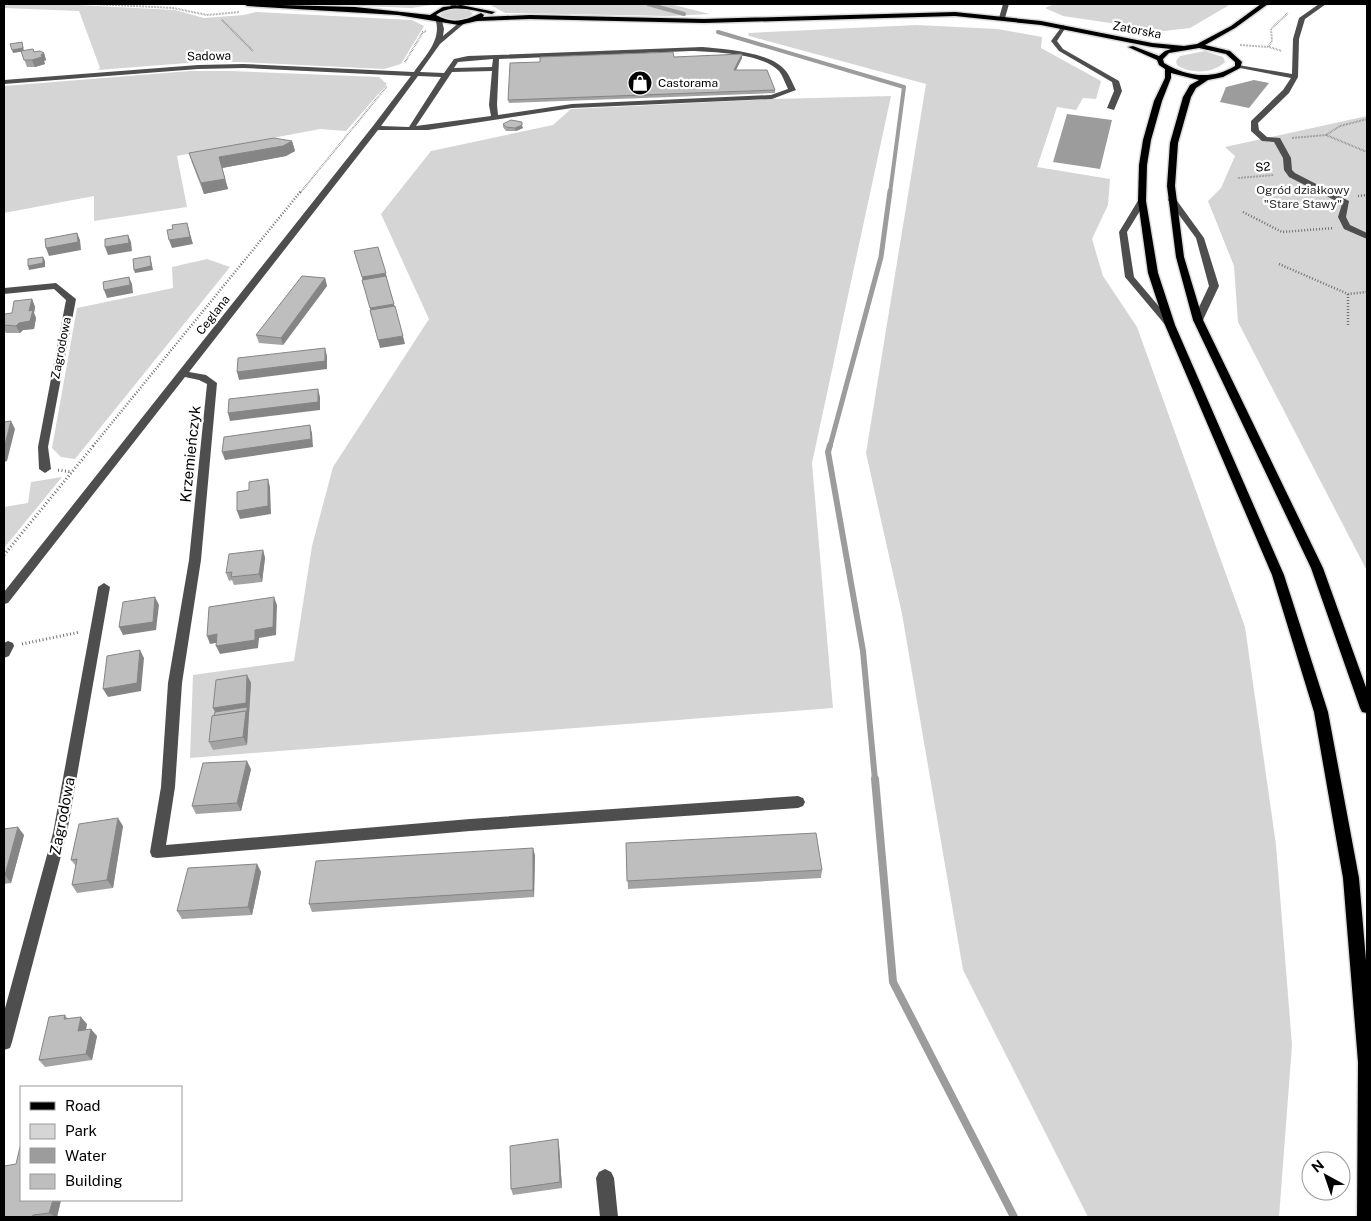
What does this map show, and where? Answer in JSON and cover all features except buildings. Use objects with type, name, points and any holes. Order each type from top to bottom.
[{"type":"main road","points":[[247,4],[372,10],[442,8]]},
{"type":"main road","points":[[1199,46],[1233,27],[1265,4]]},
{"type":"main road","name":"Zatorska","points":[[442,8],[454,5],[476,7],[530,18]]},
{"type":"main road","points":[[474,20],[481,15],[476,7]]},
{"type":"main road","points":[[372,10],[437,19],[435,12],[442,8]]},
{"type":"main road","name":"Zatorska","points":[[437,19],[463,22],[530,18],[704,21],[914,14],[1002,18],[1063,27],[1160,46],[1182,48]]},
{"type":"main road","points":[[1230,35],[1233,27]]},
{"type":"main road","name":"Zatorska","points":[[1088,32],[1138,49],[1180,74],[1206,78]]},
{"type":"main road","points":[[1227,43],[1228,52],[1239,62],[1238,67],[1224,75],[1206,78],[1193,87],[1183,104],[1174,143],[1170,186],[1180,257],[1198,320],[1317,568],[1367,708]]},
{"type":"main road","points":[[1228,52],[1199,46],[1167,52],[1164,64],[1168,78],[1158,101],[1147,140],[1142,201],[1153,273],[1170,325],[1278,575],[1321,712],[1353,897],[1367,1062],[1366,1217]]},
{"type":"street","points":[[1002,18],[1006,4]]},
{"type":"street","points":[[1323,4],[1302,18],[1296,39],[1295,77],[1286,91],[1254,123],[1255,131],[1265,139],[1277,140],[1287,158],[1290,173],[1346,203],[1342,217],[1347,227],[1367,236]]},
{"type":"street","name":"Ceglana","points":[[437,19],[441,29],[438,43]]},
{"type":"street","name":"Ceglana","points":[[4,600],[376,128],[438,43],[463,22]]},
{"type":"street","points":[[1063,27],[1054,41],[1060,50],[1115,81],[1118,91],[1111,108]]},
{"type":"street","points":[[376,128],[411,129],[428,128],[572,106],[772,97],[792,90],[780,68],[752,57],[720,50],[691,49],[468,58],[456,60],[411,129]]},
{"type":"street","points":[[495,118],[493,105],[496,58]]},
{"type":"street","name":"Sadowa","points":[[4,82],[216,66],[416,75],[496,69]]},
{"type":"street","points":[[1238,67],[1295,77]]},
{"type":"street","points":[[1172,200],[1200,238],[1214,286],[1198,320]]},
{"type":"street","points":[[1142,201],[1123,232],[1130,277],[1170,325]]},
{"type":"street","name":"Zagrodowa","points":[[4,291],[56,286],[71,298],[43,447],[45,469]]},
{"type":"street","name":"Krzemieńczyk","points":[[182,374],[202,377],[212,383],[195,560],[175,683],[168,787],[157,852],[470,824],[798,802]]},
{"type":"street","name":"Zagrodowa","points":[[4,1042],[60,834],[104,587]]},
{"type":"street","points":[[605,1178],[609,1217]]},
{"type":"path","points":[[1227,43],[1268,47],[1272,41],[1271,29],[1293,9]]},
{"type":"path","points":[[222,20],[252,51]]},
{"type":"path","points":[[4,555],[386,87],[392,83]]},
{"type":"path","points":[[1277,140],[1326,135],[1340,126],[1367,119]]},
{"type":"path","points":[[1326,135],[1367,152]]},
{"type":"path","name":"S2","points":[[1238,178],[1290,173]]},
{"type":"path","points":[[1243,212],[1282,232],[1347,227]]},
{"type":"path","points":[[1279,264],[1348,294],[1367,292]]},
{"type":"path","points":[[1348,294],[1348,326]]},
{"type":"path","points":[[6,649],[95,630]]},
{"type":"green space","points":[[4,4],[59,4],[175,10],[204,18],[244,15],[256,12],[412,20],[424,26],[401,64],[384,69],[200,62],[98,70],[100,68],[79,11],[4,8]]},
{"type":"green space","points":[[310,4],[437,4],[412,8]]},
{"type":"green space","points":[[489,4],[670,4],[710,14],[670,16],[505,13]]},
{"type":"green space","points":[[1055,4],[1231,4],[1190,28],[1164,31],[1063,16],[1045,8]]},
{"type":"green space","points":[[448,9],[468,9],[473,14],[456,20],[443,18],[440,15]]},
{"type":"green space","points":[[917,25],[998,29],[1042,37],[1041,48],[1101,81],[1096,99],[1083,98],[1076,110],[1057,107],[1037,167],[1110,179],[1108,205],[1092,239],[1103,276],[1137,327],[1245,627],[1276,845],[1292,1045],[1279,1217],[1088,1217],[963,970],[902,614],[866,453],[926,84],[749,36],[748,33]]},
{"type":"green space","points":[[1205,51],[1223,57],[1225,62],[1208,71],[1188,70],[1177,65],[1176,61],[1180,56]]},
{"type":"green space","points":[[190,71],[379,77],[387,84],[346,131],[320,129],[177,156],[187,207],[94,221],[94,196],[4,213],[4,86]]},
{"type":"green space","points":[[891,96],[812,463],[833,708],[190,758],[193,675],[294,661],[312,546],[333,467],[429,319],[381,214],[431,151],[553,125],[571,109],[774,99]]},
{"type":"green space","name":"Ogród działkowy \"Stare Stawy\"","points":[[1367,116],[1367,571],[1238,322],[1234,266],[1208,201],[1221,188],[1235,156],[1225,147]]},
{"type":"green space","points":[[207,259],[230,267],[75,459],[61,457],[52,448],[77,308],[173,288],[172,267]]},
{"type":"green space","points":[[62,477],[4,548],[4,507],[28,503],[31,482]]},
{"type":"water","points":[[1254,80],[1269,83],[1249,108],[1220,102],[1226,87]]},
{"type":"water","points":[[1067,114],[1112,120],[1100,169],[1053,162]]},
{"type":"waterway","points":[[648,4],[684,14]]},
{"type":"waterway","points":[[718,32],[904,87],[890,193]]},
{"type":"waterway","points":[[830,446],[881,257],[890,191]]},
{"type":"waterway","points":[[830,445],[828,452],[863,651],[875,780]]},
{"type":"waterway","points":[[875,779],[893,982],[1014,1217]]},
{"type":"place","name":"Castorama","points":[[640,83]]}]
